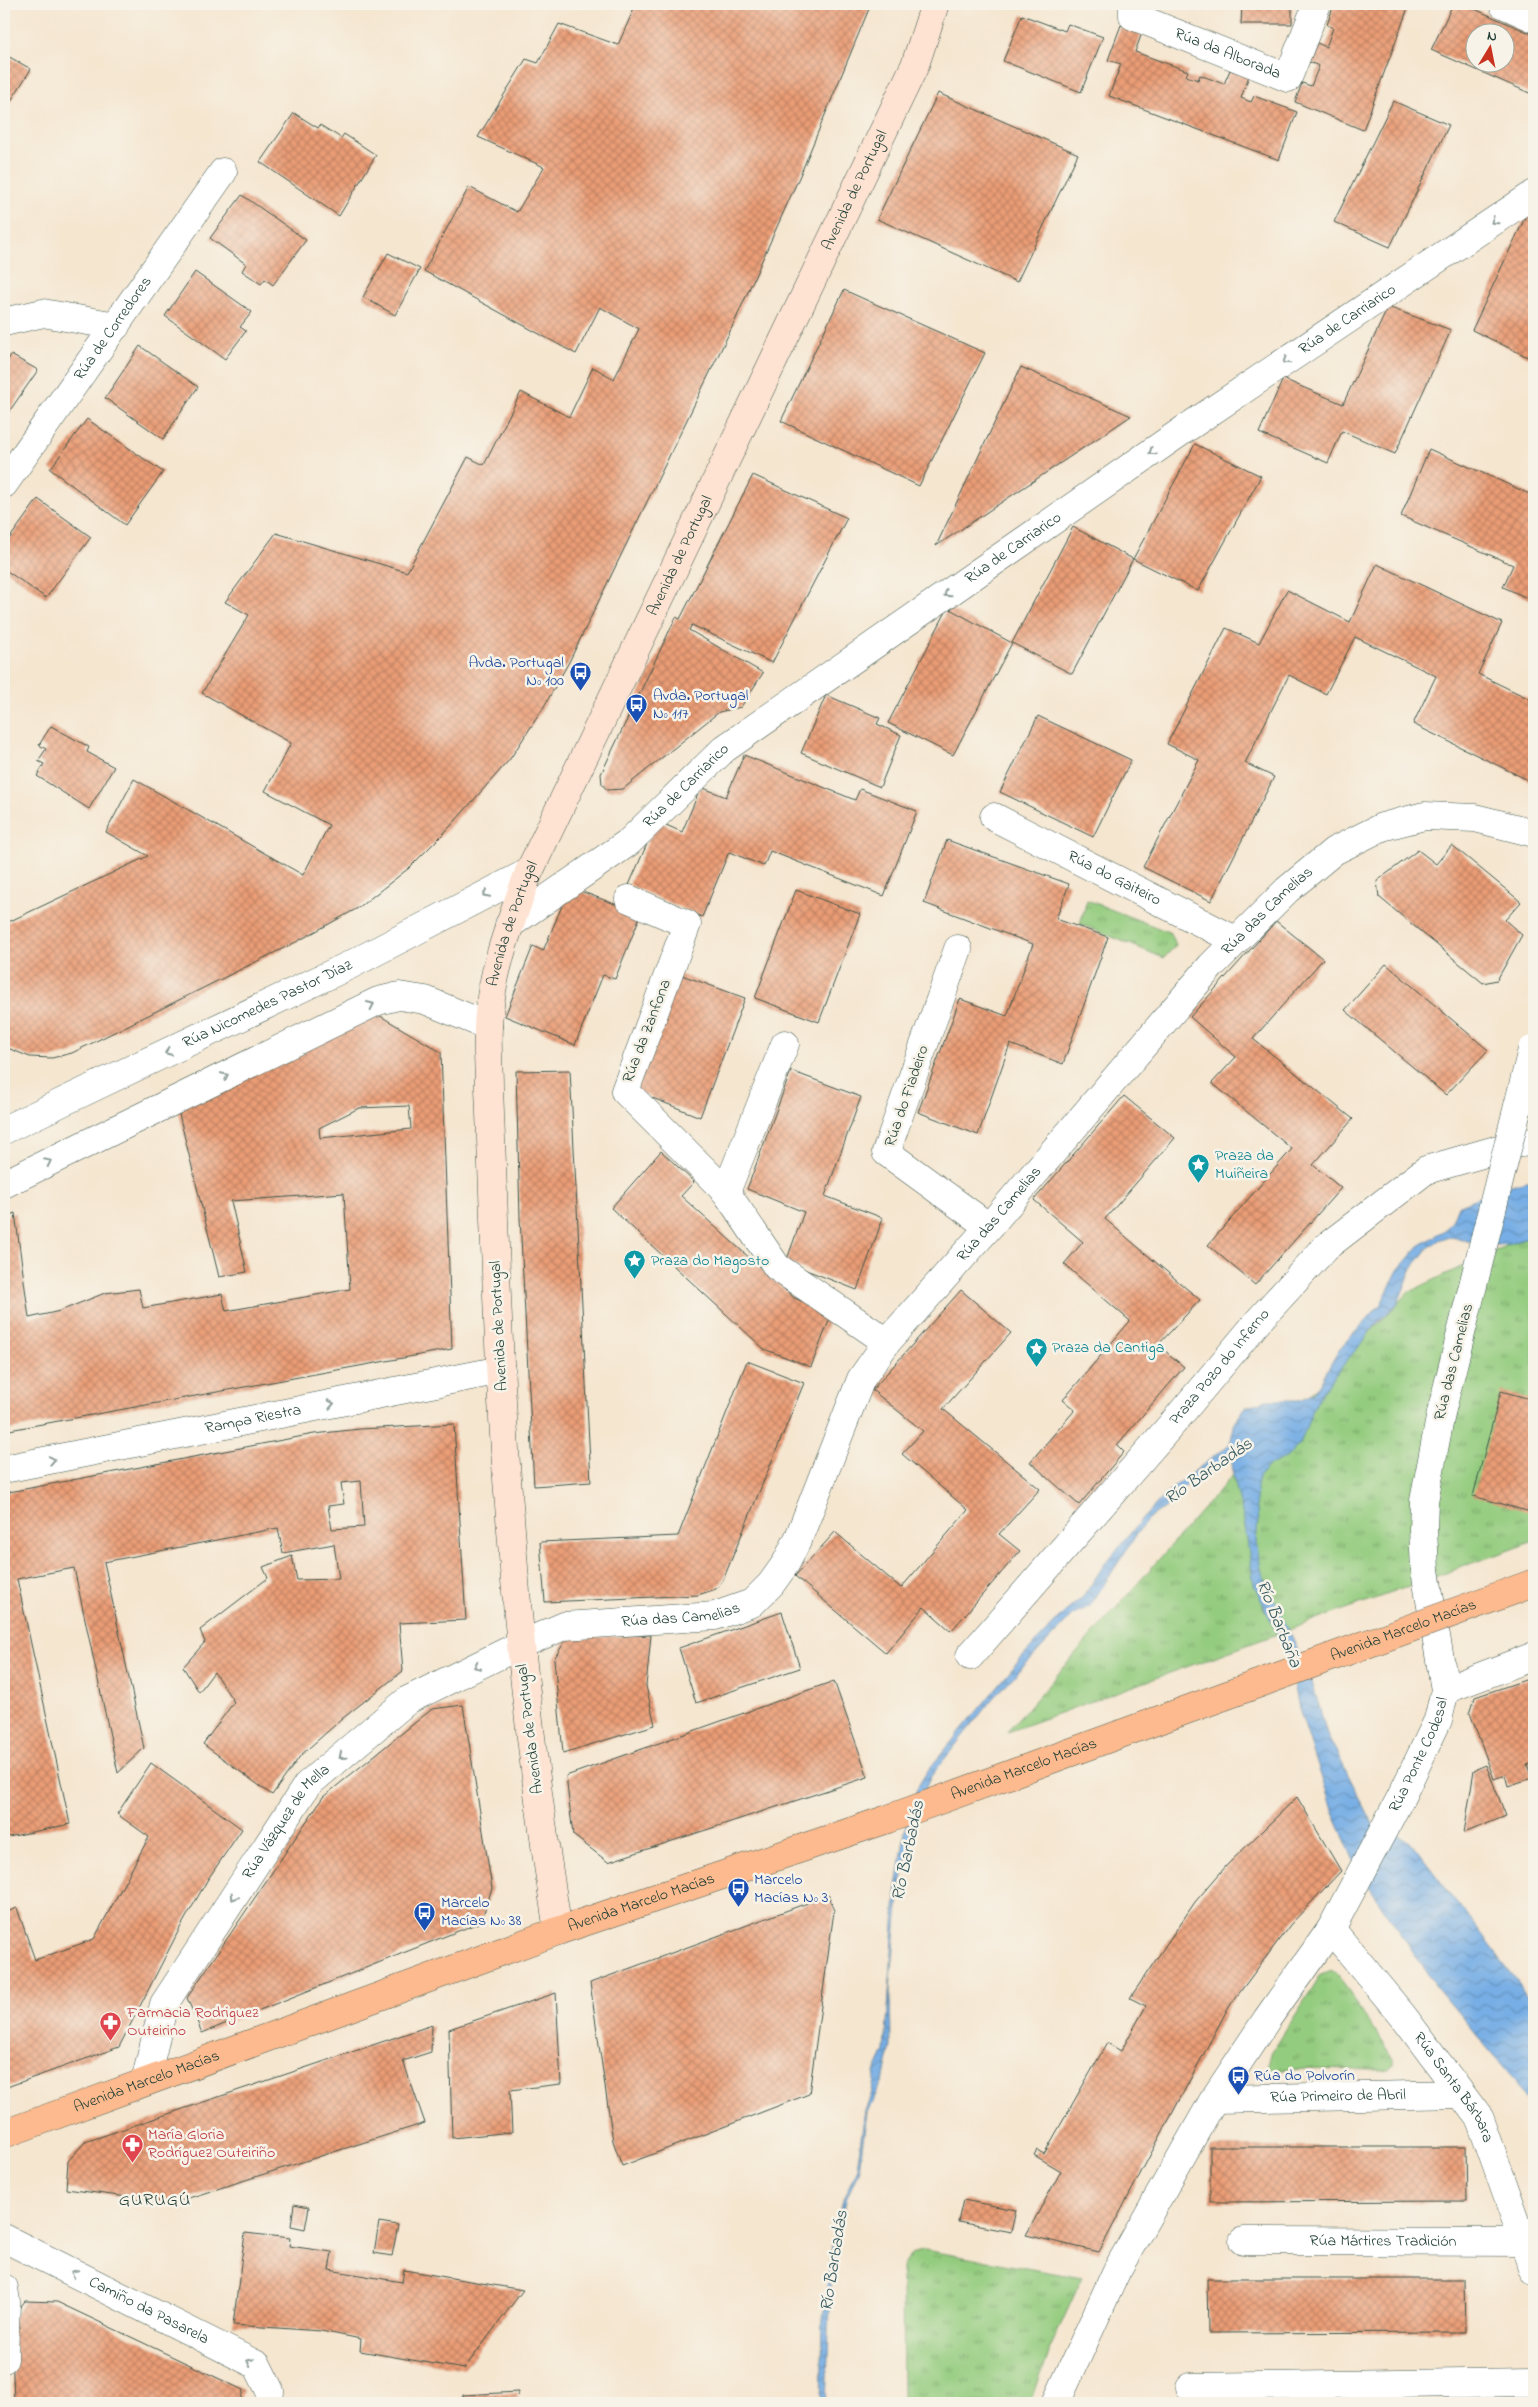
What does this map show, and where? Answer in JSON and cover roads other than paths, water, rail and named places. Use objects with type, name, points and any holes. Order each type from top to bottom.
[{"type":"main road","name":"Avenida Marcelo Macías","points":[[4,2134],[558,1931],[885,1820],[1534,1583]]},
{"type":"street","name":"Avenida de Portugal","points":[[558,1931],[535,1774],[520,1645],[509,1515],[501,1370],[488,1026],[499,962],[509,925],[529,872],[911,74],[935,4]]},
{"type":"street","name":"Rúa da Alborada","points":[[1133,4],[1133,16],[1288,78],[1317,4]]},
{"type":"street","points":[[1503,4],[1534,18]]},
{"type":"street","name":"Rúa de Corredores","points":[[4,484],[223,172]]},
{"type":"street","name":"Rúa de Carriarico","points":[[509,925],[629,842],[724,749],[1185,429],[1534,194]]},
{"type":"street","points":[[4,322],[43,314],[116,326]]},
{"type":"street","name":"Rúa das Camelias","points":[[520,1645],[564,1626],[715,1616],[752,1603],[771,1584],[786,1563],[799,1537],[862,1379],[887,1342],[989,1227],[1235,940],[1286,890],[1334,851],[1382,827],[1424,816],[1474,818],[1534,833]]},
{"type":"street","name":"Rúa do Gaiteiro","points":[[994,817],[1235,940]]},
{"type":"street","name":"Rúa Nicomedes Pastor Díaz","points":[[4,1130],[352,964],[529,872]]},
{"type":"street","name":"Rúa da Zanfona","points":[[629,899],[687,924],[625,1091],[726,1192],[776,1267],[887,1342]]},
{"type":"street","name":"Rúa do Fiadeiro","points":[[958,949],[886,1152],[989,1227]]},
{"type":"street","points":[[4,1184],[378,1001],[399,996],[425,1000],[488,1026]]},
{"type":"street","points":[[726,1192],[785,1044]]},
{"type":"street","name":"Rúa das Camelias","points":[[1445,1690],[1426,1570],[1424,1501],[1442,1413],[1533,1044]]},
{"type":"street","name":"Praza Pozo do Inferno","points":[[970,1656],[1174,1424],[1260,1318],[1326,1247],[1426,1170],[1527,1142]]},
{"type":"street","name":"Rampa Riestra","points":[[4,1469],[501,1370]]},
{"type":"street","name":"Rúa Vázquez de Mella","points":[[145,2082],[164,2004],[307,1785],[408,1700],[520,1645]]},
{"type":"street","name":"Rúa Ponte Codesal","points":[[1331,1929],[1401,1797],[1438,1720],[1445,1690],[1534,1656]]},
{"type":"street","points":[[1056,2403],[1117,2270],[1214,2099],[1267,2019],[1331,1929]]},
{"type":"street","name":"Rúa Santa Bárbara","points":[[1331,1929],[1403,2016],[1480,2119],[1534,2271]]},
{"type":"street","name":"Rúa Primeiro de Abril","points":[[1214,2099],[1461,2094]]},
{"type":"street","name":"Camiño da Pasarela","points":[[4,2238],[257,2365],[270,2391],[269,2403]]},
{"type":"street","name":"Rúa Mártires Tradición","points":[[1242,2241],[1524,2242]]},
{"type":"street","points":[[4,2288],[6,2302],[4,2359]]},
{"type":"street","points":[[1190,2387],[1534,2382]]},
{"type":"water","points":[[1534,1179],[1534,1236],[1509,1244],[1497,1245],[1478,1245],[1459,1238],[1447,1237],[1439,1240],[1427,1249],[1412,1268],[1398,1303],[1379,1321],[1324,1389],[1313,1409],[1300,1444],[1287,1457],[1268,1466],[1258,1477],[1256,1542],[1262,1573],[1310,1675],[1327,1734],[1374,1825],[1398,1834],[1411,1843],[1534,2003],[1534,2114],[1514,2080],[1439,1990],[1358,1870],[1334,1815],[1299,1709],[1290,1661],[1254,1585],[1244,1520],[1233,1475],[1232,1460],[1182,1488],[1165,1508],[1151,1516],[1140,1529],[1090,1606],[1072,1616],[993,1698],[931,1776],[924,1791],[900,1888],[890,1989],[891,2046],[883,2081],[867,2111],[859,2170],[846,2200],[831,2282],[826,2403],[821,2403],[823,2319],[833,2239],[843,2200],[857,2168],[865,2110],[872,2092],[875,2073],[885,2051],[896,1895],[906,1824],[917,1788],[928,1770],[1018,1662],[1063,1614],[1083,1597],[1104,1565],[1143,1518],[1171,1489],[1230,1444],[1235,1422],[1245,1408],[1265,1400],[1300,1400],[1314,1393],[1339,1350],[1381,1304],[1398,1270],[1419,1246],[1445,1230],[1452,1221],[1458,1206],[1504,1187]]},
{"type":"place","name":"Avda. Portugal Nº 100","points":[[580,691]]},
{"type":"place","name":"Avda. Portugal Nº 117","points":[[637,724]]},
{"type":"place","name":"Praza da Muiñeira","points":[[1199,1184]]},
{"type":"place","name":"Praza do Magosto","points":[[635,1280]]},
{"type":"place","name":"Praza da Cantiga","points":[[1036,1367]]},
{"type":"place","name":"Marcelo Macías Nº 3","points":[[738,1908]]},
{"type":"place","name":"Marcelo Macías Nº 38","points":[[425,1931]]},
{"type":"place","name":"Farmacia Rodriguez Outeirino","points":[[111,2041]]},
{"type":"place","name":"Rúa do Polvorín","points":[[1238,2095]]},
{"type":"place","name":"María Gloria Rodríguez Outeiriño","points":[[132,2163]]},
{"type":"district","name":"GURUGÚ","points":[[155,2201]]},
{"type":"water label","name":"Río Barbadás","points":[[1209,1472]]},
{"type":"water label","name":"Río Barbaña","points":[[1278,1624]]},
{"type":"water label","name":"Río Barbadás","points":[[909,1851]]},
{"type":"water label","name":"Río Barbadás","points":[[835,2261]]}]
